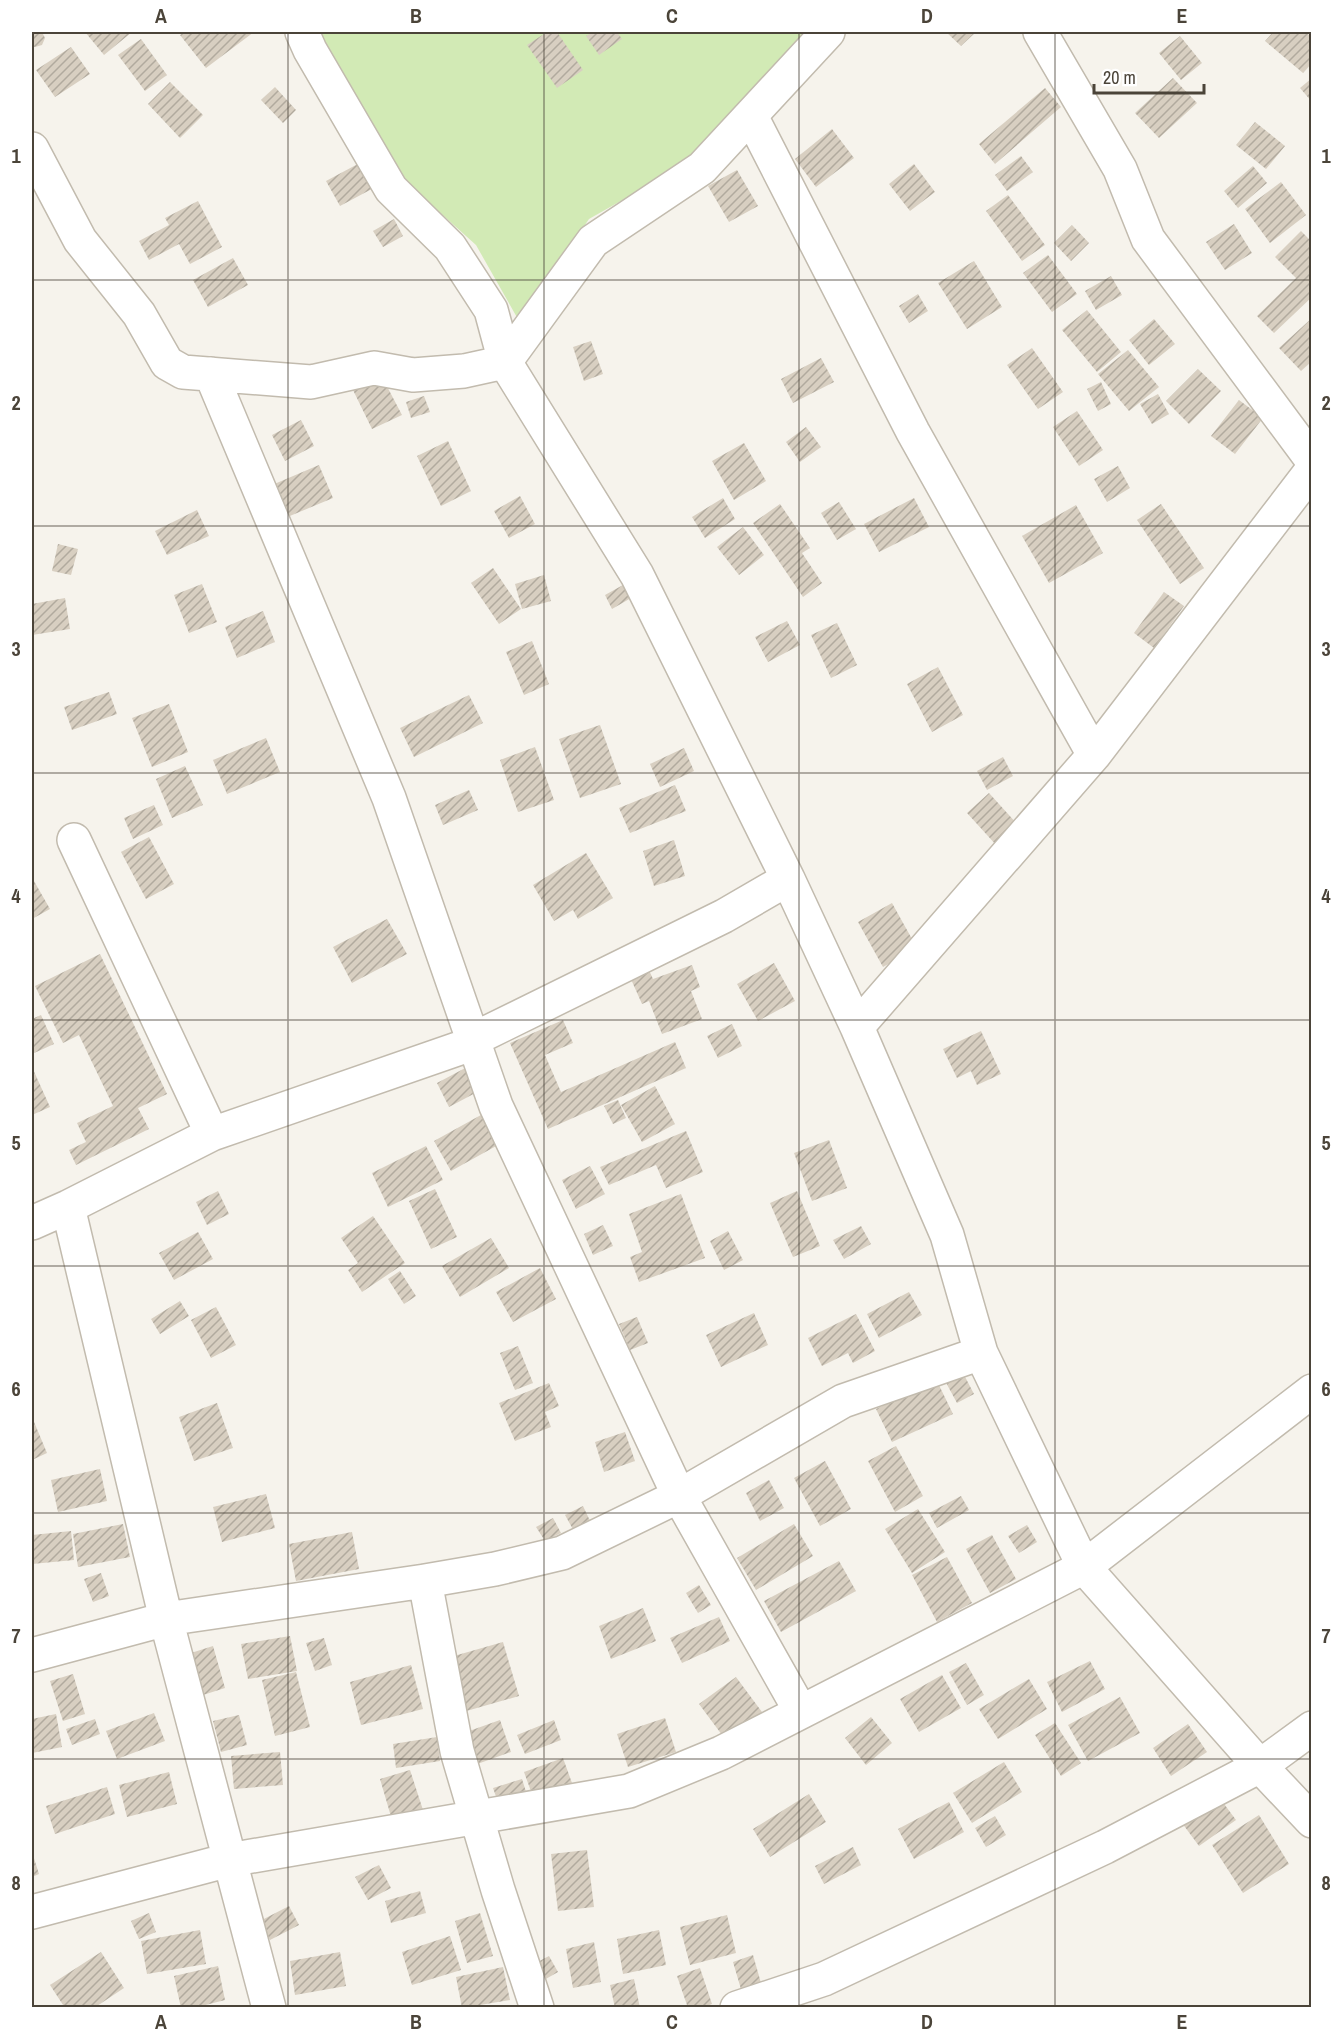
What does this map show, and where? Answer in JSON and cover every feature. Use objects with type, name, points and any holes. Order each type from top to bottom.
[{"type":"street","points":[[302,32],[310,50],[391,189],[450,247],[491,310],[505,362],[637,576],[788,879],[857,1026],[947,1235],[981,1353],[1084,1566],[1311,1821]]},
{"type":"street","points":[[32,149],[80,240],[139,314],[167,363],[183,372],[311,382],[374,368],[414,375],[464,371],[505,362],[593,241],[702,168],[828,32]]},
{"type":"street","points":[[1040,32],[1120,169],[1148,239],[1311,460]]},
{"type":"street","points":[[751,116],[914,432],[1094,755]]},
{"type":"street","points":[[212,374],[388,798],[496,1106],[679,1496],[801,1713]]},
{"type":"street","points":[[857,1026],[1094,755],[1311,470]]},
{"type":"street","points":[[74,840],[212,1134]]},
{"type":"street","points":[[32,1223],[212,1134],[463,1047],[474,1039],[724,916],[788,879]]},
{"type":"street","points":[[68,1207],[166,1619],[269,2007]]},
{"type":"street","points":[[32,1655],[166,1619],[425,1581],[495,1569],[562,1553],[679,1496],[843,1401],[981,1353]]},
{"type":"street","points":[[32,1912],[229,1860],[629,1791],[721,1753],[1084,1566],[1311,1390]]},
{"type":"street","points":[[425,1581],[457,1751],[498,1890],[537,2007]]},
{"type":"street","points":[[737,2007],[824,1979],[1105,1847],[1260,1766],[1311,1728]]},
{"type":"green space","points":[[320,32],[805,32],[686,164],[589,219],[519,321],[476,245],[397,174]]},
{"type":"building","points":[[32,32],[42,32],[45,38],[42,45],[32,46]]},
{"type":"building","points":[[85,32],[132,32],[104,55]]},
{"type":"building","points":[[185,32],[254,32],[206,68],[180,35]]},
{"type":"building","points":[[547,32],[557,32],[583,70],[557,88],[527,45]]},
{"type":"building","points":[[593,32],[617,32],[622,39],[599,55],[586,36]]},
{"type":"building","points":[[946,32],[976,32],[961,46]]},
{"type":"building","points":[[1273,32],[1305,32],[1312,37],[1312,63],[1303,73],[1265,41]]},
{"type":"building","points":[[1180,36],[1202,63],[1181,80],[1159,53]]},
{"type":"building","points":[[141,39],[167,75],[145,91],[118,55]]},
{"type":"building","points":[[71,47],[90,74],[55,97],[36,70]]},
{"type":"building","points":[[1173,78],[1197,103],[1159,138],[1135,113]]},
{"type":"building","points":[[1312,78],[1312,102],[1300,88]]},
{"type":"building","points":[[170,82],[203,115],[180,138],[148,104]]},
{"type":"building","points":[[275,87],[296,110],[283,123],[261,100]]},
{"type":"building","points":[[1045,88],[1061,107],[995,164],[979,144]]},
{"type":"building","points":[[1255,122],[1285,146],[1266,169],[1236,145]]},
{"type":"building","points":[[832,129],[854,158],[816,187],[795,159]]},
{"type":"building","points":[[1021,156],[1033,172],[1007,191],[995,175]]},
{"type":"building","points":[[369,158],[383,183],[340,206],[326,181]]},
{"type":"building","points":[[914,164],[935,192],[910,211],[889,184]]},
{"type":"building","points":[[1253,166],[1267,183],[1238,208],[1224,191]]},
{"type":"building","points":[[737,170],[758,206],[729,222],[708,186]]},
{"type":"building","points":[[1281,182],[1306,215],[1270,243],[1245,209]]},
{"type":"building","points":[[1008,195],[1045,245],[1022,261],[986,211]]},
{"type":"building","points":[[198,201],[222,247],[190,264],[179,244],[149,260],[139,241],[169,225],[165,218]]},
{"type":"building","points":[[394,219],[403,236],[383,247],[373,231]]},
{"type":"building","points":[[1234,224],[1252,253],[1225,270],[1206,242]]},
{"type":"building","points":[[1072,225],[1089,243],[1071,261],[1054,243]]},
{"type":"building","points":[[1301,231],[1312,242],[1312,297],[1274,333],[1257,316],[1296,278],[1275,257]]},
{"type":"building","points":[[1048,255],[1077,294],[1052,312],[1023,273]]},
{"type":"building","points":[[233,258],[248,285],[208,307],[193,280]]},
{"type":"building","points":[[974,261],[1002,307],[967,329],[938,283]]},
{"type":"building","points":[[1111,276],[1122,295],[1096,310],[1085,291]]},
{"type":"building","points":[[918,294],[928,311],[909,323],[899,306]]},
{"type":"building","points":[[1087,310],[1121,352],[1097,372],[1062,330]]},
{"type":"building","points":[[1312,318],[1312,361],[1301,371],[1279,348]]},
{"type":"building","points":[[1154,319],[1175,344],[1149,365],[1129,340]]},
{"type":"building","points":[[591,341],[603,374],[584,381],[573,347]]},
{"type":"building","points":[[1032,348],[1063,392],[1038,409],[1007,365]]},
{"type":"building","points":[[1128,350],[1159,387],[1129,411],[1098,374]]},
{"type":"building","points":[[821,358],[834,382],[793,403],[781,379]]},
{"type":"building","points":[[1198,369],[1221,391],[1189,424],[1166,401]]},
{"type":"building","points":[[380,373],[402,415],[372,429],[352,388]]},
{"type":"building","points":[[1101,382],[1111,404],[1098,411],[1087,389]]},
{"type":"building","points":[[1158,394],[1169,414],[1152,424],[1140,404]]},
{"type":"building","points":[[424,396],[430,412],[411,418],[406,402]]},
{"type":"building","points":[[1239,400],[1263,418],[1235,454],[1211,436]]},
{"type":"building","points":[[1077,411],[1103,450],[1079,466],[1053,427]]},
{"type":"building","points":[[301,420],[314,446],[285,461],[272,435]]},
{"type":"building","points":[[806,427],[821,447],[800,462],[786,442]]},
{"type":"building","points":[[448,441],[471,491],[441,506],[417,456]]},
{"type":"building","points":[[744,443],[766,481],[734,500],[712,461]]},
{"type":"building","points":[[319,465],[333,498],[285,518],[272,485]]},
{"type":"building","points":[[1118,466],[1130,488],[1107,502],[1094,479]]},
{"type":"building","points":[[520,496],[535,524],[509,538],[494,511]]},
{"type":"building","points":[[723,498],[735,519],[705,538],[692,517]]},
{"type":"building","points":[[914,498],[929,527],[879,552],[864,524]]},
{"type":"building","points":[[839,502],[856,529],[837,540],[821,513]]},
{"type":"building","points":[[780,504],[810,548],[802,553],[822,583],[803,597],[753,523]]},
{"type":"building","points":[[1161,504],[1204,568],[1180,584],[1137,520]]},
{"type":"building","points":[[1076,505],[1103,553],[1049,583],[1022,536]]},
{"type":"building","points":[[197,510],[209,536],[167,555],[155,531]]},
{"type":"building","points":[[743,527],[764,555],[739,575],[717,547]]},
{"type":"building","points":[[58,544],[78,549],[71,575],[52,571]]},
{"type":"building","points":[[493,568],[521,609],[499,624],[471,583]]},
{"type":"building","points":[[544,575],[551,601],[522,609],[515,584]]},
{"type":"building","points":[[202,584],[217,622],[189,633],[174,595]]},
{"type":"building","points":[[623,585],[631,598],[612,609],[605,595]]},
{"type":"building","points":[[1164,592],[1184,606],[1154,648],[1134,633]]},
{"type":"building","points":[[65,598],[70,629],[32,635],[32,604]]},
{"type":"building","points":[[263,611],[275,642],[237,658],[225,627]]},
{"type":"building","points":[[787,621],[800,645],[768,662],[755,637]]},
{"type":"building","points":[[837,623],[857,665],[831,678],[811,635]]},
{"type":"building","points":[[532,641],[549,684],[524,695],[506,652]]},
{"type":"building","points":[[938,667],[963,715],[932,732],[907,684]]},
{"type":"building","points":[[109,692],[117,714],[72,730],[64,707]]},
{"type":"building","points":[[469,695],[483,723],[414,757],[400,728]]},
{"type":"building","points":[[169,704],[188,752],[152,767],[132,718]]},
{"type":"building","points":[[600,725],[621,784],[580,798],[559,739]]},
{"type":"building","points":[[266,738],[280,772],[227,794],[213,760]]},
{"type":"building","points":[[535,747],[554,800],[518,812],[500,760]]},
{"type":"building","points":[[684,748],[694,771],[660,787],[650,764]]},
{"type":"building","points":[[1003,757],[1013,776],[987,790],[977,771]]},
{"type":"building","points":[[185,766],[203,805],[172,818],[156,779]]},
{"type":"building","points":[[675,785],[686,811],[630,833],[619,808]]},
{"type":"building","points":[[469,790],[478,810],[443,825],[435,805]]},
{"type":"building","points":[[989,793],[1019,826],[997,846],[967,813]]},
{"type":"building","points":[[154,805],[163,825],[133,839],[124,818]]},
{"type":"building","points":[[149,837],[174,884],[146,899],[121,852]]},
{"type":"building","points":[[674,840],[685,876],[654,886],[643,851]]},
{"type":"building","points":[[586,853],[613,898],[578,919],[573,910],[554,921],[533,885]]},
{"type":"building","points":[[34,881],[50,909],[32,919],[32,882]]},
{"type":"building","points":[[892,903],[917,948],[883,967],[858,922]]},
{"type":"building","points":[[387,919],[407,954],[352,983],[333,947]]},
{"type":"building","points":[[100,954],[167,1094],[138,1108],[149,1129],[76,1165],[69,1150],[86,1142],[77,1123],[113,1106],[79,1035],[63,1043],[35,986]]},
{"type":"building","points":[[774,963],[795,1001],[758,1021],[737,984]]},
{"type":"building","points":[[692,965],[700,987],[691,991],[702,1019],[662,1034],[649,1001],[642,1004],[630,977],[648,968],[653,979]]},
{"type":"building","points":[[41,1015],[54,1044],[32,1054],[32,1019]]},
{"type":"building","points":[[563,1020],[573,1043],[545,1055],[561,1092],[675,1042],[686,1068],[548,1129],[510,1043]]},
{"type":"building","points":[[732,1024],[742,1046],[718,1058],[707,1036]]},
{"type":"building","points":[[981,1031],[1001,1074],[977,1085],[971,1071],[957,1078],[943,1049]]},
{"type":"building","points":[[469,1066],[481,1090],[449,1107],[437,1083]]},
{"type":"building","points":[[32,1067],[50,1107],[32,1115]]},
{"type":"building","points":[[655,1086],[675,1124],[642,1142],[621,1105]]},
{"type":"building","points":[[618,1100],[626,1118],[613,1124],[604,1106]]},
{"type":"building","points":[[481,1115],[498,1145],[451,1171],[434,1141]]},
{"type":"building","points":[[686,1131],[703,1172],[666,1188],[656,1165],[609,1185],[600,1167]]},
{"type":"building","points":[[829,1140],[847,1188],[812,1201],[794,1153]]},
{"type":"building","points":[[426,1146],[443,1180],[388,1207],[372,1173]]},
{"type":"building","points":[[590,1166],[605,1194],[576,1209],[562,1180]]},
{"type":"building","points":[[435,1189],[457,1237],[431,1249],[409,1201]]},
{"type":"building","points":[[218,1191],[229,1214],[207,1225],[196,1202]]},
{"type":"building","points":[[797,1191],[820,1246],[793,1257],[770,1203]]},
{"type":"building","points":[[681,1194],[705,1258],[639,1282],[630,1257],[642,1252],[629,1214]]},
{"type":"building","points":[[373,1216],[405,1263],[362,1292],[348,1270],[358,1263],[341,1238]]},
{"type":"building","points":[[603,1225],[613,1246],[593,1255],[584,1234]]},
{"type":"building","points":[[861,1226],[871,1244],[844,1259],[833,1240]]},
{"type":"building","points":[[728,1231],[743,1260],[724,1270],[710,1241]]},
{"type":"building","points":[[198,1232],[213,1259],[174,1280],[159,1253]]},
{"type":"building","points":[[491,1238],[509,1268],[460,1297],[442,1266]]},
{"type":"building","points":[[540,1268],[556,1299],[513,1322],[496,1292]]},
{"type":"building","points":[[400,1271],[416,1296],[404,1304],[388,1279]]},
{"type":"building","points":[[909,1292],[922,1315],[879,1338],[867,1314]]},
{"type":"building","points":[[180,1301],[189,1316],[160,1334],[151,1319]]},
{"type":"building","points":[[216,1307],[236,1345],[211,1358],[191,1320]]},
{"type":"building","points":[[754,1313],[768,1345],[721,1367],[706,1335]]},
{"type":"building","points":[[856,1314],[875,1351],[853,1363],[848,1353],[822,1366],[808,1338]]},
{"type":"building","points":[[637,1317],[648,1343],[630,1350],[619,1324]]},
{"type":"building","points":[[518,1346],[533,1383],[515,1390],[500,1353]]},
{"type":"building","points":[[962,1371],[974,1394],[957,1403],[944,1379]]},
{"type":"building","points":[[937,1381],[953,1414],[892,1442],[876,1409]]},
{"type":"building","points":[[549,1383],[559,1406],[545,1412],[551,1427],[515,1441],[499,1403]]},
{"type":"building","points":[[217,1403],[233,1448],[194,1461],[179,1417]]},
{"type":"building","points":[[32,1417],[47,1453],[32,1460]]},
{"type":"building","points":[[625,1432],[635,1461],[604,1472],[595,1442]]},
{"type":"building","points":[[896,1446],[923,1496],[895,1512],[868,1461]]},
{"type":"building","points":[[825,1461],[851,1509],[820,1526],[794,1478]]},
{"type":"building","points":[[100,1469],[107,1501],[58,1512],[51,1480]]},
{"type":"building","points":[[769,1480],[784,1508],[760,1521],[746,1493]]},
{"type":"building","points":[[266,1494],[275,1528],[222,1542],[213,1507]]},
{"type":"building","points":[[961,1496],[969,1510],[937,1528],[929,1513]]},
{"type":"building","points":[[583,1506],[592,1525],[575,1533],[565,1515]]},
{"type":"building","points":[[918,1509],[945,1552],[912,1573],[885,1529]]},
{"type":"building","points":[[553,1518],[561,1533],[545,1541],[536,1527]]},
{"type":"building","points":[[123,1524],[130,1557],[78,1567],[73,1534]]},
{"type":"building","points":[[794,1524],[813,1556],[756,1590],[737,1558]]},
{"type":"building","points":[[1027,1525],[1037,1542],[1019,1553],[1008,1536]]},
{"type":"building","points":[[71,1531],[74,1560],[32,1564],[32,1535]]},
{"type":"building","points":[[352,1532],[359,1569],[296,1581],[289,1544]]},
{"type":"building","points":[[992,1535],[1016,1579],[990,1593],[966,1549]]},
{"type":"building","points":[[947,1557],[972,1603],[937,1622],[912,1575]]},
{"type":"building","points":[[839,1561],[856,1591],[781,1632],[764,1601]]},
{"type":"building","points":[[101,1573],[109,1596],[93,1602],[84,1579]]},
{"type":"building","points":[[699,1585],[711,1605],[698,1613],[686,1593]]},
{"type":"building","points":[[643,1608],[656,1641],[611,1659],[599,1626]]},
{"type":"building","points":[[719,1617],[730,1641],[682,1663],[670,1638]]},
{"type":"building","points":[[290,1636],[297,1671],[248,1679],[241,1644]]},
{"type":"building","points":[[324,1638],[332,1665],[315,1671],[306,1643]]},
{"type":"building","points":[[503,1642],[519,1696],[456,1714],[440,1660]]},
{"type":"building","points":[[213,1646],[225,1688],[203,1695],[191,1653]]},
{"type":"building","points":[[1090,1661],[1105,1689],[1062,1712],[1047,1682]]},
{"type":"building","points":[[966,1663],[984,1695],[967,1705],[949,1672]]},
{"type":"building","points":[[411,1665],[423,1709],[361,1725],[350,1682]]},
{"type":"building","points":[[296,1672],[310,1727],[275,1736],[262,1680]]},
{"type":"building","points":[[73,1674],[85,1714],[63,1721],[50,1681]]},
{"type":"building","points":[[942,1675],[961,1708],[919,1732],[900,1699]]},
{"type":"building","points":[[736,1677],[762,1712],[725,1739],[699,1704]]},
{"type":"building","points":[[1029,1679],[1047,1709],[998,1739],[979,1709]]},
{"type":"building","points":[[1120,1697],[1140,1733],[1088,1761],[1068,1725]]},
{"type":"building","points":[[154,1713],[165,1741],[117,1759],[106,1731]]},
{"type":"building","points":[[56,1714],[62,1747],[32,1753],[32,1719]]},
{"type":"building","points":[[239,1715],[247,1745],[221,1752],[213,1721]]},
{"type":"building","points":[[871,1717],[892,1743],[866,1765],[845,1738]]},
{"type":"building","points":[[665,1718],[676,1752],[628,1767],[617,1734]]},
{"type":"building","points":[[95,1719],[100,1734],[72,1745],[66,1729]]},
{"type":"building","points":[[500,1720],[511,1752],[469,1767],[458,1735]]},
{"type":"building","points":[[554,1720],[561,1740],[525,1754],[517,1735]]},
{"type":"building","points":[[1055,1723],[1081,1763],[1061,1776],[1035,1735]]},
{"type":"building","points":[[1188,1724],[1207,1752],[1171,1776],[1153,1748]]},
{"type":"building","points":[[437,1737],[440,1761],[396,1768],[393,1744]]},
{"type":"building","points":[[280,1752],[283,1785],[234,1789],[231,1756]]},
{"type":"building","points":[[563,1758],[572,1783],[533,1797],[524,1772]]},
{"type":"building","points":[[1004,1762],[1022,1792],[972,1823],[953,1793]]},
{"type":"building","points":[[410,1770],[423,1810],[392,1820],[380,1779]]},
{"type":"building","points":[[169,1772],[177,1804],[127,1817],[119,1785]]},
{"type":"building","points":[[522,1779],[527,1795],[499,1805],[493,1788]]},
{"type":"building","points":[[107,1787],[115,1814],[55,1834],[46,1806]]},
{"type":"building","points":[[1216,1793],[1236,1820],[1199,1846],[1179,1819]]},
{"type":"building","points":[[809,1794],[826,1822],[770,1857],[753,1829]]},
{"type":"building","points":[[949,1802],[964,1832],[914,1859],[898,1829]]},
{"type":"building","points":[[1259,1815],[1289,1864],[1243,1893],[1212,1845]]},
{"type":"building","points":[[995,1816],[1006,1835],[986,1847],[975,1828]]},
{"type":"building","points":[[853,1847],[861,1865],[824,1884],[815,1866]]},
{"type":"building","points":[[587,1850],[594,1907],[558,1911],[551,1854]]},
{"type":"building","points":[[32,1852],[39,1874],[32,1877]]},
{"type":"building","points":[[379,1865],[391,1888],[368,1900],[355,1877]]},
{"type":"building","points":[[420,1891],[426,1913],[391,1923],[385,1901]]},
{"type":"building","points":[[289,1906],[299,1925],[270,1940],[260,1921]]},
{"type":"building","points":[[149,1913],[156,1932],[139,1939],[131,1921]]},
{"type":"building","points":[[480,1913],[493,1956],[467,1963],[455,1921]]},
{"type":"building","points":[[727,1915],[736,1953],[690,1965],[680,1927]]},
{"type":"building","points":[[200,1930],[206,1964],[147,1974],[141,1941]]},
{"type":"building","points":[[659,1930],[666,1965],[623,1974],[617,1939]]},
{"type":"building","points":[[450,1936],[461,1970],[412,1985],[402,1952]]},
{"type":"building","points":[[594,1942],[601,1982],[573,1988],[566,1949]]},
{"type":"building","points":[[101,1952],[124,1988],[94,2008],[65,2008],[50,1985]]},
{"type":"building","points":[[340,1952],[346,1986],[295,1995],[290,1961]]},
{"type":"building","points":[[753,1955],[763,1990],[743,1996],[733,1962]]},
{"type":"building","points":[[549,1956],[558,1972],[537,1984],[528,1967]]},
{"type":"building","points":[[218,1966],[225,2000],[194,2008],[181,2008],[174,1976]]},
{"type":"building","points":[[503,1967],[510,2000],[462,2008],[456,1977]]},
{"type":"building","points":[[700,1968],[712,2004],[701,2008],[688,2008],[677,1976]]},
{"type":"building","points":[[634,1979],[640,2008],[615,2008],[610,1985]]}]
